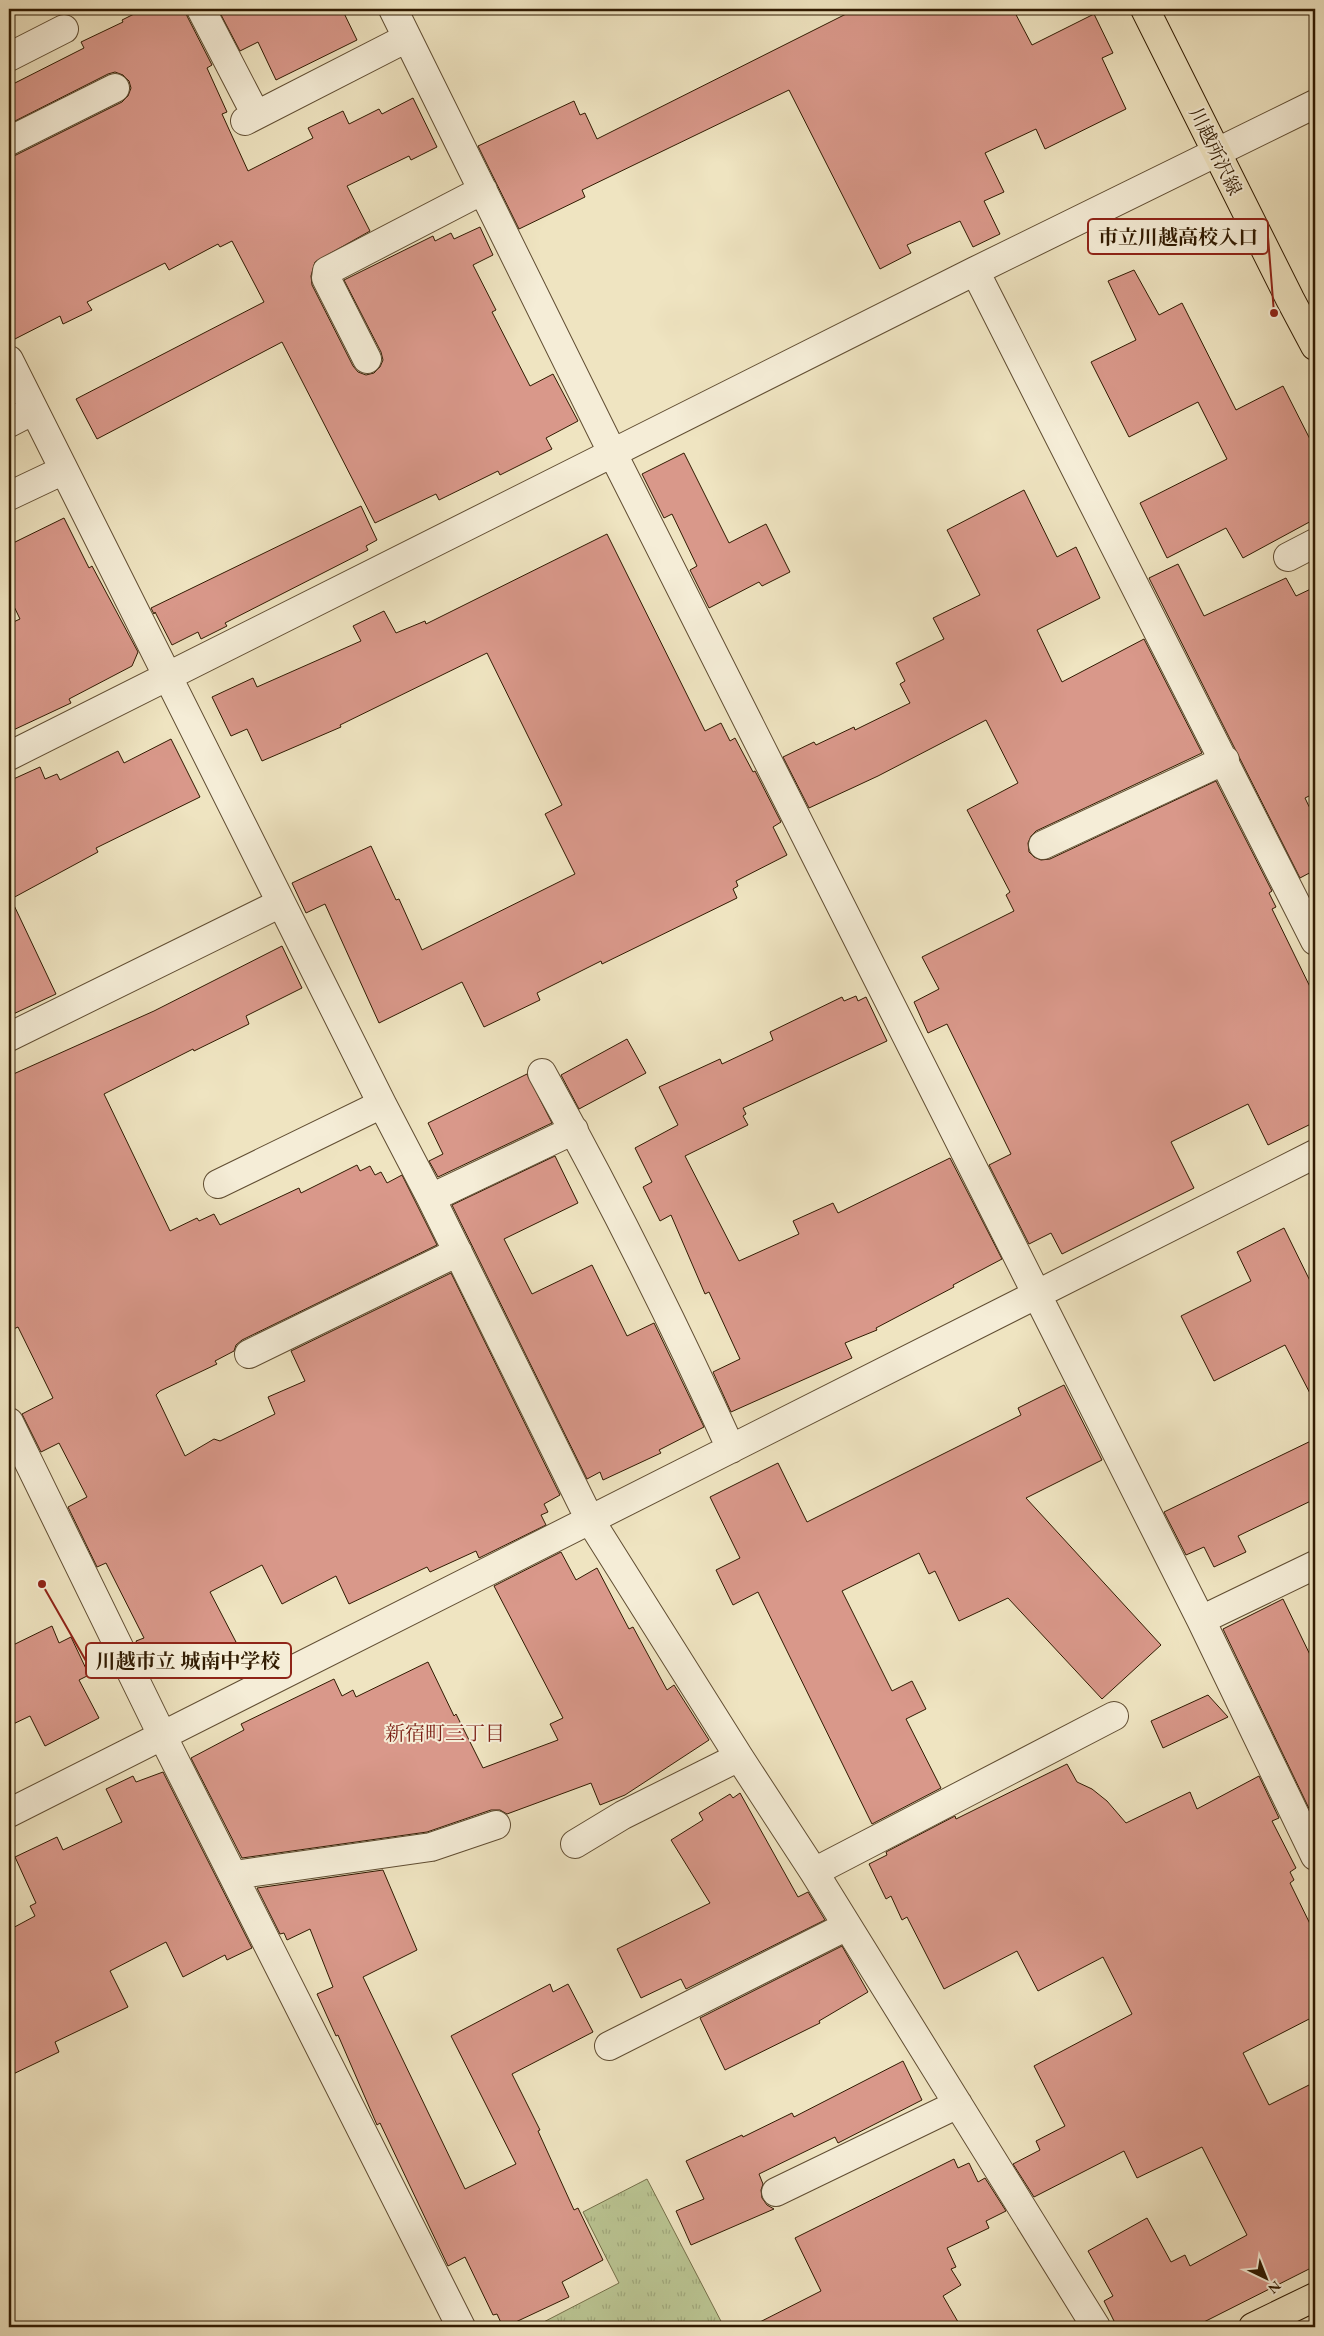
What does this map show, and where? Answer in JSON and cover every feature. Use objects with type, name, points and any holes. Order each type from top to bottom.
[{"type":"main road","name":"川越所沢線","points":[[1145,9],[1290,300],[1315,346]]},
{"type":"main road","points":[[1253,2327],[1315,2296]]},
{"type":"street","points":[[201,9],[251,118],[407,38]]},
{"type":"street","points":[[393,9],[612,452],[1201,1620],[1315,1856]]},
{"type":"street","points":[[9,57],[64,29]]},
{"type":"street","points":[[9,141],[115,88]]},
{"type":"street","points":[[9,756],[612,452],[1315,104]]},
{"type":"street","points":[[367,359],[326,278],[328,271],[483,190]]},
{"type":"street","points":[[975,271],[1225,760],[1315,941]]},
{"type":"street","points":[[9,360],[431,1198],[590,1520],[739,1757],[814,1872],[1096,2327]]},
{"type":"street","points":[[9,422],[34,410]]},
{"type":"street","points":[[9,496],[64,470]]},
{"type":"street","points":[[1288,557],[1315,543]]},
{"type":"street","points":[[1043,845],[1225,760]]},
{"type":"street","points":[[9,1037],[281,903]]},
{"type":"street","points":[[542,1073],[574,1130],[690,1359],[731,1449]]},
{"type":"street","points":[[218,1184],[382,1104]]},
{"type":"street","points":[[431,1198],[574,1130]]},
{"type":"street","points":[[9,1813],[1315,1154]]},
{"type":"street","points":[[249,1354],[458,1252]]},
{"type":"street","points":[[9,1422],[162,1735],[461,2327]]},
{"type":"street","points":[[1201,1620],[1315,1565]]},
{"type":"street","points":[[814,1872],[1114,1716]]},
{"type":"street","points":[[575,1844],[623,1815],[739,1757]]},
{"type":"street","points":[[234,1876],[431,1847],[496,1825]]},
{"type":"street","points":[[609,2046],[847,1926]]},
{"type":"street","points":[[776,2192],[958,2104]]},
{"type":"green space","points":[[647,2179],[724,2327],[534,2327],[619,2283],[583,2212]]},
{"type":"building","points":[[144,9],[185,9],[212,65],[207,68],[227,112],[222,114],[248,171],[313,138],[308,128],[343,111],[349,124],[379,109],[382,114],[413,98],[437,147],[411,160],[409,156],[347,186],[370,231],[315,262],[311,276],[312,285],[353,366],[358,372],[366,375],[374,373],[380,367],[383,360],[381,352],[344,280],[433,236],[435,241],[451,233],[454,239],[480,227],[493,255],[473,265],[496,310],[492,312],[530,386],[553,374],[578,421],[546,438],[552,449],[500,475],[498,471],[439,500],[436,494],[375,523],[282,342],[97,439],[76,399],[264,302],[232,241],[220,247],[218,244],[169,270],[165,263],[87,302],[92,310],[63,324],[60,316],[9,342],[9,157],[122,102],[128,96],[131,88],[129,81],[123,75],[115,72],[108,74],[9,124],[9,86],[84,48],[81,42],[123,22],[122,20]]},
{"type":"building","points":[[218,9],[342,9],[357,40],[276,80],[258,42],[240,51]]},
{"type":"building","points":[[856,9],[1013,9],[1032,45],[1094,14],[1113,53],[1102,58],[1126,109],[1045,149],[1036,129],[985,153],[1004,192],[984,201],[1000,234],[973,247],[960,221],[907,245],[911,253],[880,269],[789,90],[582,190],[585,197],[519,229],[478,146],[574,101],[580,115],[585,113],[597,139]]},
{"type":"building","points":[[1134,270],[1159,315],[1182,303],[1236,410],[1283,386],[1315,449],[1315,519],[1243,558],[1226,528],[1167,558],[1140,503],[1227,459],[1198,402],[1129,437],[1091,362],[1136,340],[1108,281]]},
{"type":"building","points":[[684,453],[729,543],[766,524],[790,572],[762,586],[759,582],[709,608],[690,570],[697,566],[672,514],[664,518],[642,474]]},
{"type":"building","points":[[1024,490],[1057,557],[1076,547],[1100,598],[1037,630],[1062,682],[1144,639],[1202,753],[1036,831],[1028,843],[1029,852],[1041,860],[1050,859],[1216,781],[1272,891],[1269,893],[1276,907],[1272,909],[1315,997],[1315,1122],[1268,1145],[1248,1104],[1171,1142],[1194,1188],[1062,1254],[1051,1233],[1029,1244],[989,1165],[1011,1154],[947,1024],[928,1033],[914,1002],[939,989],[922,957],[1014,911],[1006,895],[1010,892],[967,810],[1018,783],[986,720],[878,776],[809,808],[783,757],[814,742],[816,745],[854,727],[855,730],[910,703],[900,684],[905,681],[896,663],[944,639],[933,618],[980,595],[947,530]]},
{"type":"building","points":[[361,506],[377,540],[366,546],[368,550],[225,623],[227,626],[201,639],[198,632],[172,645],[155,612],[154,614],[151,608]]},
{"type":"building","points":[[64,518],[89,568],[92,566],[138,652],[132,666],[69,699],[71,703],[9,732],[9,624],[20,619],[9,596],[9,545]]},
{"type":"building","points":[[607,534],[705,731],[721,723],[730,741],[735,738],[753,772],[755,771],[781,822],[773,827],[787,855],[736,881],[738,886],[733,889],[737,898],[602,964],[601,961],[537,993],[540,1000],[484,1027],[462,982],[379,1023],[325,904],[306,913],[292,883],[371,846],[396,900],[399,899],[422,950],[575,874],[545,814],[562,805],[487,653],[340,725],[341,727],[262,761],[247,729],[231,736],[212,697],[253,678],[257,687],[361,641],[353,626],[384,611],[396,633],[425,621],[426,624]]},
{"type":"building","points":[[1178,564],[1204,616],[1286,578],[1296,596],[1315,587],[1315,793],[1305,798],[1315,819],[1315,870],[1300,878],[1149,578]]},
{"type":"building","points":[[171,739],[200,797],[96,848],[98,852],[11,899],[56,994],[9,1016],[9,781],[40,767],[45,779],[57,774],[60,780],[118,751],[124,763]]},
{"type":"building","points":[[282,946],[302,988],[246,1016],[249,1024],[194,1051],[193,1049],[104,1094],[170,1231],[197,1218],[199,1221],[214,1214],[220,1225],[299,1188],[301,1193],[357,1165],[360,1171],[370,1166],[375,1175],[381,1172],[387,1183],[402,1175],[437,1245],[242,1340],[236,1345],[234,1351],[215,1361],[217,1364],[160,1391],[156,1395],[185,1456],[214,1439],[220,1441],[275,1414],[268,1397],[305,1381],[291,1351],[451,1273],[560,1495],[544,1504],[548,1512],[541,1515],[546,1525],[479,1558],[476,1551],[430,1572],[427,1567],[349,1604],[336,1576],[282,1604],[262,1565],[210,1592],[236,1642],[232,1644],[238,1655],[202,1674],[191,1652],[149,1670],[136,1641],[144,1638],[106,1563],[97,1567],[68,1507],[87,1497],[59,1443],[41,1452],[22,1414],[53,1398],[18,1327],[9,1331],[9,1076],[154,1011]]},
{"type":"building","points":[[856,996],[858,1001],[866,997],[887,1041],[743,1108],[746,1114],[743,1116],[748,1125],[685,1156],[739,1261],[799,1234],[793,1221],[833,1203],[838,1213],[950,1158],[1002,1259],[953,1285],[954,1287],[876,1328],[877,1330],[845,1343],[852,1358],[731,1412],[713,1372],[740,1359],[709,1292],[705,1294],[671,1215],[660,1221],[643,1187],[652,1182],[635,1148],[678,1125],[659,1087],[720,1059],[722,1064],[773,1040],[770,1032],[842,997],[844,1001]]},
{"type":"building","points":[[627,1039],[646,1073],[579,1109],[561,1075]]},
{"type":"building","points":[[527,1074],[552,1123],[438,1177],[429,1161],[443,1154],[428,1123]]},
{"type":"building","points":[[555,1156],[578,1203],[504,1239],[532,1294],[592,1265],[627,1336],[654,1323],[704,1427],[659,1450],[661,1453],[603,1480],[600,1472],[587,1479],[452,1205]]},
{"type":"building","points":[[1284,1228],[1315,1291],[1315,1403],[1285,1345],[1214,1381],[1181,1316],[1251,1281],[1237,1252]]},
{"type":"building","points":[[1064,1385],[1102,1460],[1026,1498],[1161,1645],[1102,1699],[1008,1598],[959,1621],[935,1571],[929,1574],[919,1553],[842,1591],[892,1691],[912,1681],[926,1709],[906,1719],[941,1788],[872,1824],[758,1592],[733,1605],[716,1570],[740,1558],[710,1497],[778,1463],[807,1522],[1021,1415],[1018,1408]]},
{"type":"building","points":[[1315,1439],[1315,1499],[1238,1536],[1246,1552],[1214,1567],[1204,1547],[1186,1555],[1164,1512]]},
{"type":"building","points":[[561,1552],[576,1580],[597,1568],[629,1629],[633,1627],[667,1690],[674,1685],[709,1740],[625,1795],[600,1805],[591,1783],[507,1814],[500,1810],[491,1810],[427,1832],[242,1858],[191,1758],[244,1730],[241,1724],[334,1679],[342,1696],[353,1690],[356,1697],[428,1662],[454,1716],[456,1714],[483,1768],[558,1740],[550,1724],[563,1718],[494,1586]]},
{"type":"building","points":[[1283,1599],[1315,1665],[1315,1821],[1223,1629]]},
{"type":"building","points":[[52,1626],[59,1643],[71,1637],[89,1675],[79,1680],[99,1718],[45,1746],[30,1716],[9,1726],[9,1647]]},
{"type":"building","points":[[1208,1695],[1228,1717],[1163,1748],[1151,1721]]},
{"type":"building","points":[[1067,1764],[1077,1782],[1092,1789],[1107,1801],[1126,1823],[1190,1792],[1197,1809],[1259,1776],[1279,1818],[1272,1821],[1296,1868],[1290,1872],[1294,1880],[1290,1883],[1315,1934],[1315,2016],[1243,2053],[1269,2105],[1315,2082],[1315,2266],[1194,2327],[1117,2327],[1104,2301],[1113,2296],[1088,2251],[1147,2218],[1171,2262],[1185,2255],[1190,2266],[1247,2235],[1202,2147],[1137,2178],[1124,2151],[1034,2197],[1013,2164],[1040,2150],[1036,2141],[1065,2126],[1034,2066],[1132,2014],[1103,1957],[1038,1991],[1017,1951],[944,1989],[907,1917],[902,1920],[891,1896],[886,1899],[869,1864],[887,1855],[886,1852],[955,1816],[956,1819]]},
{"type":"building","points":[[163,1772],[252,1948],[227,1960],[225,1955],[183,1977],[166,1942],[110,1971],[128,2007],[55,2042],[59,2052],[9,2076],[9,1930],[35,1916],[30,1906],[36,1903],[15,1857],[57,1837],[63,1850],[122,1822],[106,1789],[133,1776],[136,1782]]},
{"type":"building","points":[[740,1793],[798,1897],[808,1892],[825,1920],[686,1989],[681,1979],[641,1998],[617,1949],[710,1903],[671,1840],[703,1820],[699,1813],[730,1794],[733,1798]]},
{"type":"building","points":[[383,1870],[417,1950],[363,1977],[465,2189],[516,2164],[451,2036],[550,1984],[553,1992],[568,1984],[593,2032],[512,2074],[540,2130],[538,2131],[574,2210],[578,2208],[603,2260],[562,2282],[569,2297],[505,2327],[503,2327],[497,2314],[493,2315],[465,2257],[448,2266],[380,2123],[377,2125],[338,2035],[336,2036],[317,1994],[333,1987],[310,1929],[287,1940],[284,1933],[280,1934],[257,1888]]},
{"type":"building","points":[[842,1946],[868,1992],[819,2021],[820,2023],[725,2070],[700,2018]]},
{"type":"building","points":[[903,2061],[922,2100],[838,2143],[835,2137],[759,2174],[763,2184],[761,2190],[762,2198],[767,2205],[774,2209],[691,2245],[676,2211],[704,2199],[686,2161],[742,2135],[743,2137],[792,2113],[794,2117]]},
{"type":"building","points":[[954,2159],[958,2168],[969,2163],[978,2182],[985,2178],[1006,2211],[986,2221],[989,2228],[947,2248],[956,2267],[951,2269],[961,2285],[943,2296],[961,2327],[750,2327],[821,2291],[795,2238]]},
{"type":"place","name":"市立川越高校入口","points":[[1274,313]]},
{"type":"place","name":"川越市立 城南中学校","points":[[42,1584]]},
{"type":"district","name":"新宿町三丁目","points":[[445,1733]]}]
